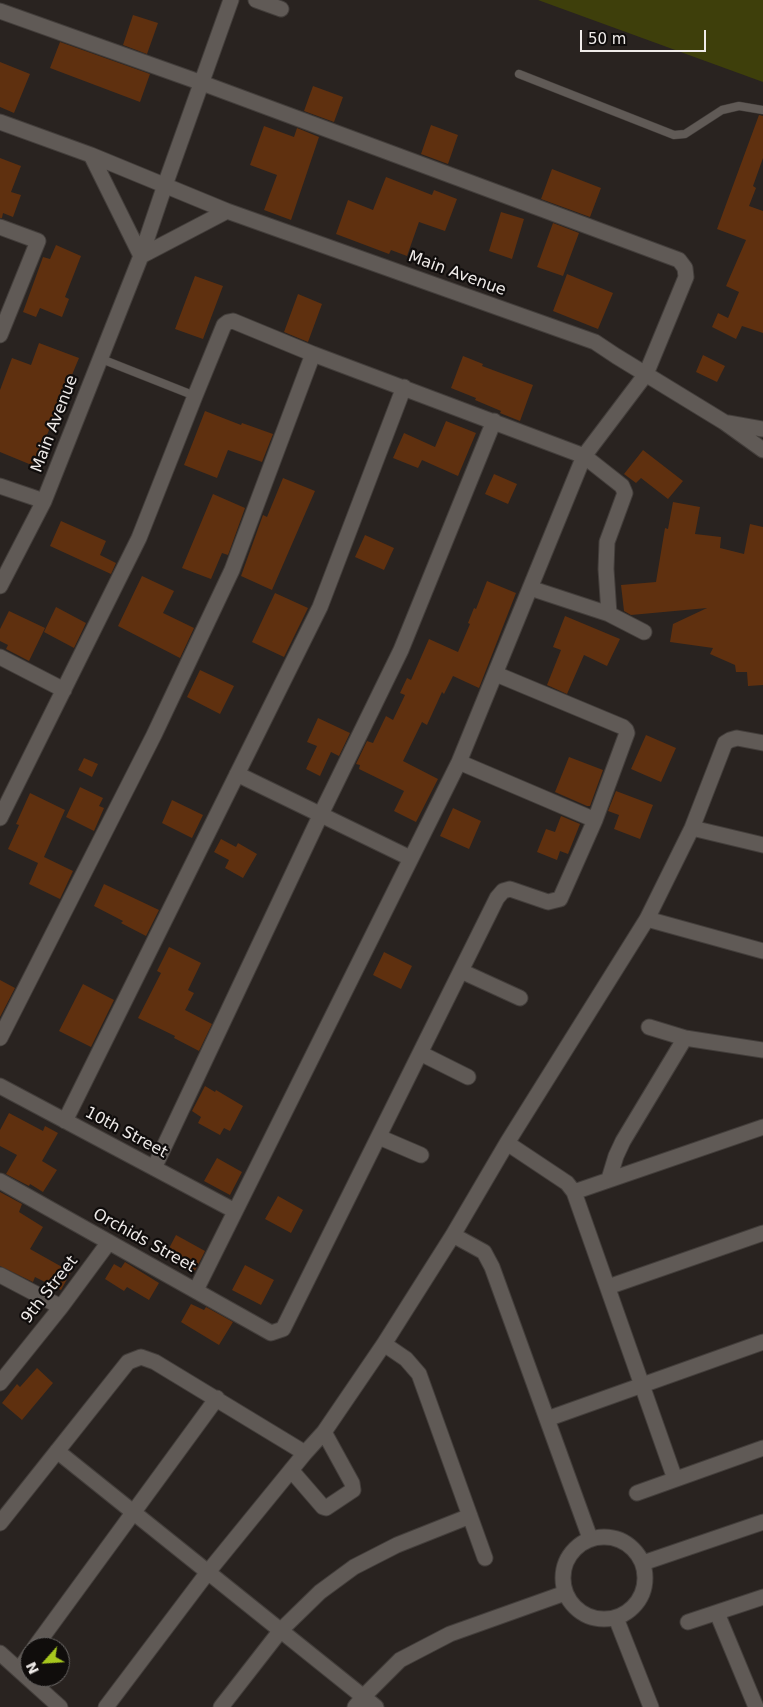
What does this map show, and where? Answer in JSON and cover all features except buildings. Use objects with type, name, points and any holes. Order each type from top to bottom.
[{"type":"street","name":"Main Avenue","points":[[0,586],[44,501],[99,358],[141,256],[232,0]]},
{"type":"street","points":[[256,0],[281,9]]},
{"type":"street","points":[[0,11],[202,83],[679,260],[685,268],[686,277],[646,374],[584,456],[459,762],[196,1290]]},
{"type":"street","name":"Main Avenue","points":[[0,122],[91,155],[227,211],[595,342],[724,422],[763,450]]},
{"type":"street","points":[[91,155],[141,256],[227,211]]},
{"type":"street","points":[[0,227],[38,241],[4,316],[0,335]]},
{"type":"street","points":[[0,818],[139,538],[195,396],[224,326],[228,322],[233,321],[313,354],[584,456],[625,490],[607,542],[606,569],[609,614]]},
{"type":"street","points":[[0,1038],[154,735],[232,570],[313,354]]},
{"type":"street","points":[[65,1121],[320,607],[404,388]]},
{"type":"street","points":[[154,1168],[321,814],[402,650],[494,421]]},
{"type":"street","name":"Main Avenue","points":[[724,422],[763,429]]},
{"type":"street","points":[[0,486],[44,501]]},
{"type":"street","points":[[530,588],[609,614],[644,632]]},
{"type":"street","points":[[0,657],[64,690]]},
{"type":"street","points":[[420,1155],[378,1137],[497,898],[503,891],[510,888],[548,902],[560,899],[595,820],[628,733],[626,730],[496,674]]},
{"type":"street","points":[[106,1707],[208,1572],[305,1452],[324,1432],[384,1344],[647,919],[692,828],[725,743],[737,738],[763,743]]},
{"type":"street","points":[[459,762],[595,820]]},
{"type":"street","points":[[237,774],[410,858]]},
{"type":"street","points":[[692,828],[763,845]]},
{"type":"street","points":[[647,919],[763,951]]},
{"type":"street","points":[[461,971],[520,998]]},
{"type":"street","points":[[649,1027],[685,1038],[763,1050]]},
{"type":"street","points":[[609,1179],[623,1141],[685,1038]]},
{"type":"street","points":[[420,1053],[468,1078]]},
{"type":"street","name":"10th Street","points":[[0,1086],[235,1211]]},
{"type":"street","points":[[574,1192],[763,1127]]},
{"type":"street","name":"Orchids Street","points":[[0,1181],[271,1333],[283,1329],[378,1137]]},
{"type":"street","points":[[507,1143],[567,1183],[574,1192],[675,1479]]},
{"type":"street","points":[[608,1287],[763,1234]]},
{"type":"street","points":[[453,1235],[484,1252],[492,1267],[590,1538]]},
{"type":"street","name":"9th Street","points":[[3,1374],[60,1307],[109,1242]]},
{"type":"street","points":[[0,1275],[60,1307]]},
{"type":"street","points":[[547,1419],[763,1342]]},
{"type":"street","points":[[384,1344],[406,1359],[419,1374],[485,1558]]},
{"type":"street","points":[[0,1523],[128,1362],[141,1357],[156,1362],[305,1452]]},
{"type":"street","points":[[42,1637],[217,1398]]},
{"type":"street","points":[[291,1470],[323,1507],[326,1508],[353,1490],[352,1483],[324,1432]]},
{"type":"street","points":[[637,1492],[763,1448]]},
{"type":"street","points":[[57,1452],[281,1630],[360,1702],[376,1707]]},
{"type":"street","points":[[221,1707],[281,1630],[320,1592],[354,1567],[398,1545],[470,1516]]},
{"type":"street","points":[[643,1563],[763,1522]]},
{"type":"street","points":[[603,1536],[616,1538],[627,1543],[637,1552],[643,1563],[646,1577],[644,1590],[638,1602],[628,1612],[616,1618],[598,1619],[580,1612],[571,1604],[565,1592],[562,1580],[564,1566],[570,1554],[590,1538],[603,1536]]},
{"type":"street","points":[[360,1702],[400,1660],[450,1634],[565,1592]]},
{"type":"street","points":[[688,1622],[763,1598]]},
{"type":"street","points":[[717,1613],[750,1706]]},
{"type":"street","points":[[616,1618],[651,1707]]},
{"type":"street","points":[[0,1653],[60,1707]]},
{"type":"lane","points":[[519,74],[674,135],[685,134],[722,110],[740,106],[763,110]]},
{"type":"lane","points":[[99,358],[195,396]]},
{"type":"shaded area","points":[[538,0],[763,0],[763,82]]}]
